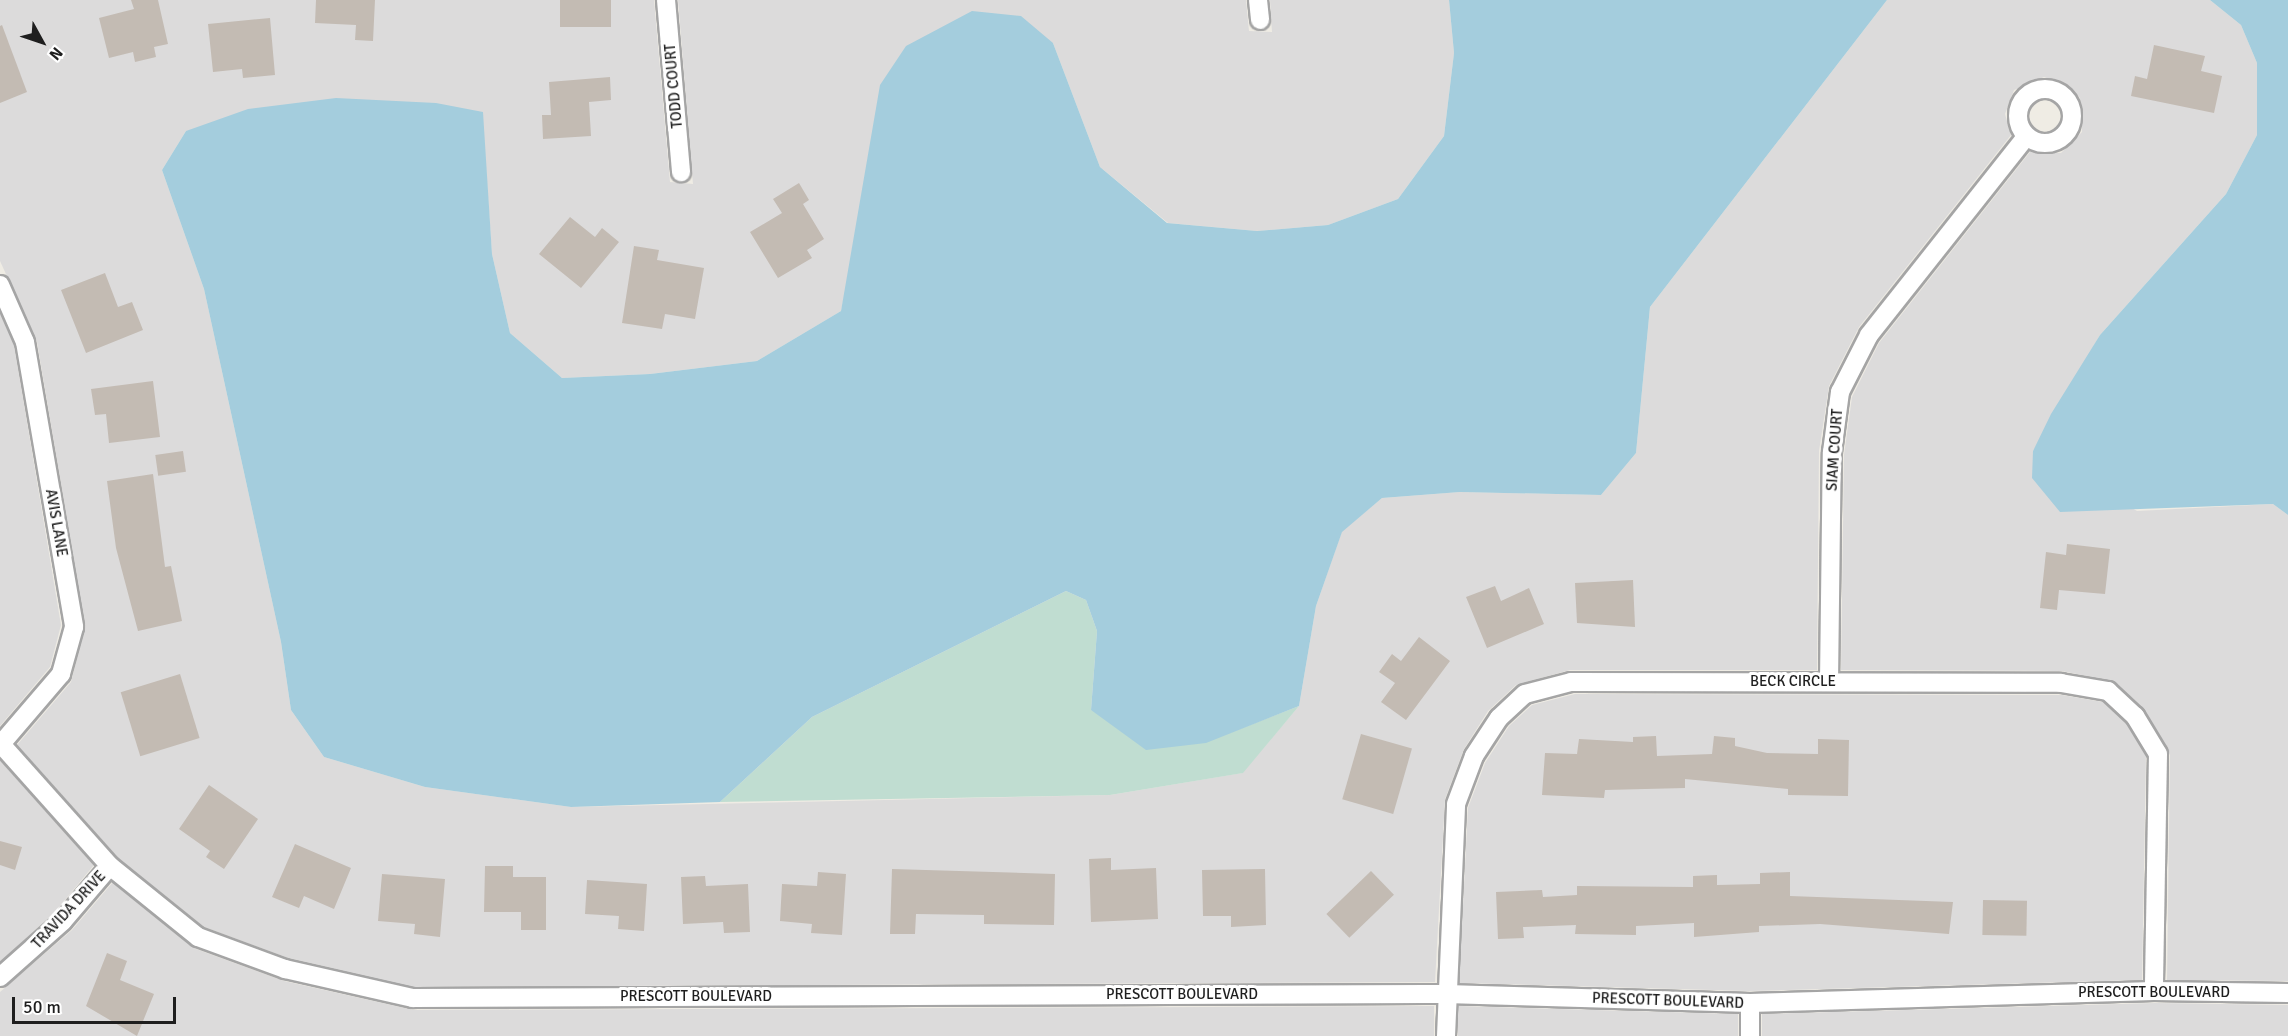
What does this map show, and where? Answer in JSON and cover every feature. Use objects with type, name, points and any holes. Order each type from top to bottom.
[{"type":"street","name":"TODD COURT","points":[[666,0],[681,172]]},
{"type":"street","points":[[1258,0],[1260,20]]},
{"type":"street","name":"SIAM COURT","points":[[1829,682],[1832,452],[1840,392],[1869,335],[2026,136]]},
{"type":"street","name":"AVIS LANE","points":[[0,285],[25,342],[74,627],[61,674],[0,743]]},
{"type":"street","name":"BECK CIRCLE","points":[[1446,1036],[1446,994],[1456,804],[1474,756],[1499,718],[1525,694],[1571,682],[2061,683],[2108,691],[2135,716],[2158,754],[2154,991]]},
{"type":"street","name":"PRESCOTT BOULEVARD","points":[[0,743],[110,866],[198,938],[285,969],[413,998],[1446,994],[1750,1003],[2154,991],[2288,993]]},
{"type":"street","name":"TRAVIDA DRIVE","points":[[0,978],[63,921],[110,866]]},
{"type":"street","points":[[1750,1003],[1750,1036]]},
{"type":"shaded area","points":[[0,0],[654,0],[670,182],[693,184],[678,0],[1246,0],[1249,31],[1272,32],[1270,0],[1449,0],[1454,53],[1444,136],[1398,199],[1328,225],[1257,231],[1168,223],[1100,167],[1053,43],[862,214],[841,311],[757,361],[650,374],[562,378],[510,333],[492,254],[482,112],[186,131],[162,170],[204,289],[281,642],[291,710],[324,757],[425,787],[571,807],[1110,795],[1242,773],[1299,706],[1316,606],[1342,531],[1382,498],[1460,492],[1601,495],[1636,453],[1650,307],[1887,0],[2210,0],[2241,25],[2257,63],[2257,135],[2226,194],[2100,335],[2033,451],[2137,511],[2273,504],[2288,515],[2288,981],[2167,980],[2170,755],[2143,708],[2115,682],[2062,671],[1841,670],[1844,455],[1852,397],[1879,343],[2030,152],[2061,153],[2082,132],[2080,98],[2069,86],[2044,77],[2014,90],[2005,114],[2011,135],[1859,327],[1829,386],[1819,451],[1817,670],[1570,670],[1516,685],[1488,711],[1464,749],[1445,799],[1435,982],[413,987],[288,958],[204,927],[118,858],[17,745],[71,682],[85,626],[37,342],[0,261]]},
{"type":"shaded area","points":[[0,313],[14,344],[61,625],[50,667],[0,726]]},
{"type":"shaded area","points":[[1575,694],[2062,695],[2103,702],[2126,722],[2146,755],[2142,980],[1749,991],[1459,983],[1468,808],[1485,763],[1509,726],[1532,705]]},
{"type":"shaded area","points":[[0,760],[94,865],[54,913],[0,962]]},
{"type":"shaded area","points":[[113,882],[196,949],[284,981],[414,1010],[1434,1006],[1434,1036],[0,1036],[0,992],[72,930]]},
{"type":"shaded area","points":[[2155,1003],[2288,1005],[2288,1036],[1762,1036],[1762,1014]]},
{"type":"shaded area","points":[[1458,1006],[1738,1014],[1738,1036],[1458,1036]]},
{"type":"green space","points":[[1066,591],[1086,600],[1097,631],[1091,710],[1206,742],[1299,706],[1243,773],[1110,795],[720,802],[812,717]]},
{"type":"water","points":[[1449,0],[1887,0],[1650,307],[1636,453],[1601,495],[1460,492],[1382,498],[1342,532],[1316,606],[1299,706],[1206,743],[1146,750],[1091,710],[1097,631],[1086,600],[1066,591],[812,717],[720,802],[571,807],[425,787],[324,757],[291,710],[281,642],[204,289],[162,170],[186,131],[248,109],[336,98],[436,103],[483,112],[492,254],[510,333],[562,378],[650,374],[757,361],[841,311],[880,85],[906,46],[972,11],[1021,16],[1053,43],[1100,167],[1167,223],[1257,231],[1328,225],[1398,199],[1444,136],[1454,53]]},
{"type":"water","points":[[2210,0],[2288,0],[2288,515],[2273,504],[2060,512],[2032,478],[2033,451],[2051,414],[2100,335],[2226,194],[2257,135],[2257,63],[2241,25]]},
{"type":"building","points":[[131,0],[158,0],[168,44],[154,47],[156,57],[135,62],[133,52],[109,58],[99,18],[134,9]]},
{"type":"building","points":[[316,0],[375,0],[373,41],[355,40],[356,25],[315,23]]},
{"type":"building","points":[[560,0],[611,0],[611,27],[560,27]]},
{"type":"building","points":[[270,18],[275,75],[243,78],[242,69],[213,72],[208,24]]},
{"type":"building","points":[[2,25],[27,92],[0,103],[0,26]]},
{"type":"building","points":[[2154,45],[2205,56],[2201,71],[2222,76],[2214,113],[2131,96],[2135,76],[2147,79]]},
{"type":"building","points":[[610,77],[611,100],[589,102],[591,136],[543,139],[542,115],[551,115],[549,82]]},
{"type":"building","points":[[799,183],[809,200],[803,204],[824,239],[807,250],[812,258],[778,278],[750,232],[782,213],[773,199]]},
{"type":"building","points":[[570,217],[595,237],[602,228],[619,242],[581,288],[539,254]]},
{"type":"building","points":[[634,246],[659,250],[657,260],[704,268],[695,319],[665,314],[662,329],[622,323]]},
{"type":"building","points":[[105,273],[118,307],[132,302],[143,330],[86,353],[61,290]]},
{"type":"building","points":[[153,381],[160,437],[109,443],[106,414],[95,415],[91,389]]},
{"type":"building","points":[[183,451],[186,472],[158,476],[155,455]]},
{"type":"building","points":[[153,474],[165,567],[171,566],[182,621],[138,631],[116,548],[107,481]]},
{"type":"building","points":[[2067,544],[2110,549],[2105,594],[2059,590],[2057,610],[2040,608],[2046,552],[2066,555]]},
{"type":"building","points":[[1633,580],[1635,627],[1577,623],[1575,583]]},
{"type":"building","points":[[1495,586],[1501,601],[1529,588],[1544,624],[1487,648],[1466,597]]},
{"type":"building","points":[[1419,637],[1450,661],[1406,720],[1381,702],[1395,683],[1379,672],[1392,654],[1401,661]]},
{"type":"building","points":[[180,674],[200,738],[140,756],[121,692]]},
{"type":"building","points":[[1361,734],[1412,749],[1393,814],[1342,799]]},
{"type":"building","points":[[1656,736],[1657,756],[1712,754],[1714,736],[1735,738],[1735,746],[1767,753],[1818,754],[1818,739],[1849,740],[1848,796],[1788,795],[1788,789],[1685,779],[1685,788],[1605,790],[1604,798],[1542,795],[1545,753],[1577,754],[1579,739],[1633,742],[1633,737]]},
{"type":"building","points":[[209,785],[258,819],[224,869],[206,857],[210,851],[179,829]]},
{"type":"building","points":[[0,841],[22,847],[15,870],[0,865]]},
{"type":"building","points":[[295,844],[351,868],[334,909],[304,896],[299,908],[272,897]]},
{"type":"building","points":[[1111,858],[1111,870],[1156,868],[1158,919],[1091,922],[1089,859]]},
{"type":"building","points":[[485,866],[513,866],[513,877],[546,877],[546,930],[521,930],[521,912],[484,912]]},
{"type":"building","points":[[892,869],[1055,874],[1054,925],[984,924],[984,915],[916,914],[915,934],[890,934]]},
{"type":"building","points":[[1265,869],[1266,925],[1231,927],[1231,916],[1203,916],[1202,870]]},
{"type":"building","points":[[1371,871],[1394,895],[1349,938],[1326,914]]},
{"type":"building","points":[[818,872],[846,874],[842,935],[811,933],[812,924],[780,921],[782,884],[817,886]]},
{"type":"building","points":[[1790,872],[1790,896],[1953,902],[1949,934],[1820,924],[1759,926],[1759,932],[1694,937],[1694,923],[1636,926],[1636,935],[1575,934],[1576,925],[1523,927],[1524,938],[1498,939],[1496,892],[1542,890],[1543,897],[1577,895],[1577,886],[1693,887],[1693,876],[1717,875],[1717,885],[1760,884],[1760,873]]},
{"type":"building","points":[[382,874],[445,879],[440,937],[414,934],[415,924],[378,921]]},
{"type":"building","points":[[705,876],[706,886],[748,884],[750,932],[724,933],[723,922],[683,924],[681,877]]},
{"type":"building","points":[[587,880],[647,884],[644,931],[618,929],[619,916],[585,914]]},
{"type":"building","points":[[1983,900],[2027,901],[2026,936],[1982,935]]},
{"type":"building","points":[[107,953],[127,961],[120,980],[154,994],[137,1036],[86,1006]]}]
